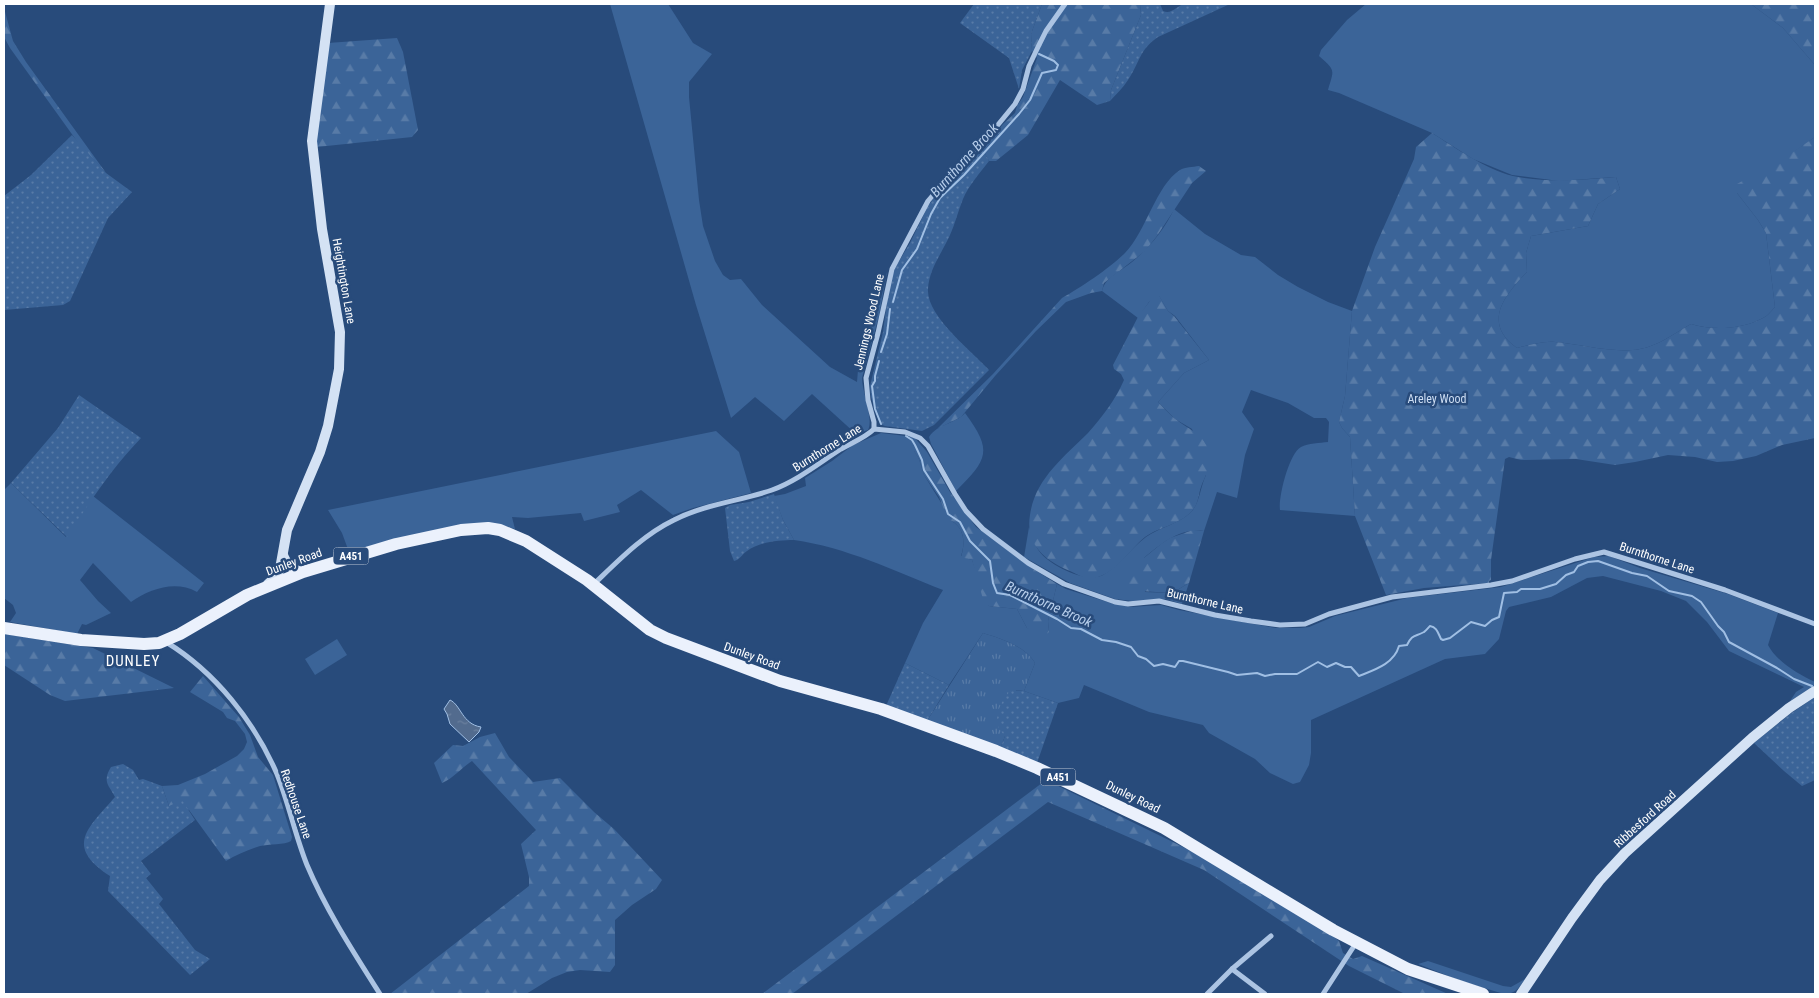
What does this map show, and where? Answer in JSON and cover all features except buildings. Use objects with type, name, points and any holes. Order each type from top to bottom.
[{"type":"main road","name":"Dunley Road","points":[[4,628],[81,640],[144,644],[165,642],[230,604],[303,572],[396,544],[456,531],[488,528],[500,530],[526,541],[594,585],[650,630],[666,638],[780,681],[881,709],[931,726],[1070,782],[1164,828],[1356,943],[1408,969],[1483,994]]},
{"type":"street","name":"Heightington Lane","points":[[266,587],[279,573],[287,530],[302,498],[328,426],[340,352],[340,332],[322,229],[312,141],[330,4]]},
{"type":"street","name":"Jennings Wood Lane","points":[[874,430],[866,378],[892,269],[928,201],[951,174],[988,137],[1020,98],[1034,54],[1046,31],[1065,4]]},
{"type":"street","name":"Burnthorne Lane","points":[[594,585],[633,547],[655,530],[694,511],[751,496],[794,481],[812,466],[874,430],[905,432],[920,438],[928,446],[966,511],[983,528],[1028,563],[1064,584],[1115,602],[1128,604],[1159,601],[1251,622],[1280,625],[1304,624],[1329,614],[1386,598],[1512,581],[1575,559],[1604,552],[1725,590],[1815,624]]},
{"type":"street","points":[[283,555],[288,565],[303,572]]},
{"type":"street","name":"Redhouse Lane","points":[[165,642],[200,668],[232,700],[248,721],[276,774],[308,867],[345,936],[380,994]]},
{"type":"street","name":"Ribbesford Road","points":[[1521,994],[1600,880],[1625,854],[1752,738],[1793,705],[1815,691]]},
{"type":"street","points":[[1207,994],[1270,936]]},
{"type":"street","points":[[1323,994],[1356,943]]},
{"type":"street","points":[[1232,969],[1265,994]]},
{"type":"green space","points":[[610,4],[668,4],[693,43],[712,54],[689,82],[689,97],[703,226],[715,261],[723,275],[730,280],[741,279],[762,305],[830,367],[857,382],[858,370],[869,339],[870,320],[887,272],[879,316],[862,378],[870,419],[868,430],[856,434],[812,394],[784,421],[755,397],[731,418],[696,305]]},
{"type":"green space","points":[[974,4],[1042,4],[1031,34],[1032,51],[1022,70],[1019,89],[1009,58],[960,23]]},
{"type":"green space","points":[[1042,4],[1140,4],[1141,15],[1111,90],[1110,101],[1097,105],[1060,80],[1028,135],[996,161],[989,161],[983,150],[1003,124],[1015,113],[1037,58],[1032,51],[1031,34]]},
{"type":"green space","points":[[1140,4],[1160,4],[1163,11],[1169,12],[1185,4],[1230,4],[1158,37],[1143,52],[1126,83],[1110,101],[1111,90],[1141,15]]},
{"type":"green space","points":[[1366,4],[1751,4],[1783,28],[1815,65],[1815,137],[1737,193],[1766,233],[1775,307],[1765,317],[1737,327],[1709,328],[1691,324],[1660,342],[1640,349],[1609,350],[1550,342],[1517,348],[1506,339],[1501,329],[1500,310],[1511,290],[1527,272],[1526,253],[1531,236],[1588,226],[1598,204],[1620,189],[1616,177],[1559,181],[1512,175],[1473,159],[1432,133],[1328,90],[1332,71],[1319,56],[1321,50],[1347,20]]},
{"type":"green space","points":[[1751,4],[1815,4],[1815,65],[1783,28]]},
{"type":"green space","points":[[4,8],[13,41],[106,173],[79,144],[10,48],[4,37]]},
{"type":"green space","points":[[397,38],[403,52],[418,130],[412,137],[317,147],[316,138],[328,43]]},
{"type":"green space","name":"Areley Wood","points":[[1432,133],[1492,169],[1513,176],[1551,180],[1616,177],[1620,189],[1598,204],[1588,226],[1531,236],[1526,253],[1527,272],[1504,300],[1499,319],[1506,339],[1517,348],[1550,342],[1609,350],[1631,350],[1647,347],[1666,339],[1691,324],[1708,328],[1746,325],[1765,317],[1775,307],[1766,233],[1737,193],[1737,184],[1790,154],[1815,137],[1815,438],[1782,445],[1756,456],[1717,462],[1695,457],[1668,455],[1615,465],[1576,459],[1521,460],[1509,457],[1505,459],[1491,560],[1491,580],[1489,583],[1424,588],[1386,595],[1355,516],[1350,437],[1339,422],[1345,396],[1352,311],[1375,247],[1414,159],[1416,147]]},
{"type":"green space","points":[[72,135],[106,173],[132,192],[108,218],[70,301],[63,305],[4,310],[4,196],[31,175]]},
{"type":"green space","points":[[983,150],[989,161],[965,194],[950,235],[933,268],[928,289],[929,299],[934,311],[942,322],[989,370],[934,425],[922,431],[885,426],[880,424],[871,397],[870,386],[883,332],[889,286],[895,268],[928,206],[956,173]]},
{"type":"green space","points":[[1199,166],[1206,171],[1192,183],[1145,251],[1104,283],[1102,291],[1066,302],[1036,331],[961,417],[937,429],[993,374],[1062,298],[1095,277],[1125,253],[1139,233],[1164,186],[1172,177],[1182,169]]},
{"type":"green space","points":[[1174,209],[1205,234],[1241,255],[1255,257],[1278,275],[1298,287],[1328,302],[1352,311],[1345,396],[1339,422],[1350,437],[1355,516],[1280,510],[1283,486],[1292,458],[1301,447],[1328,442],[1329,422],[1326,418],[1314,418],[1288,403],[1251,390],[1242,412],[1254,429],[1245,455],[1237,498],[1217,492],[1204,531],[1179,534],[1144,558],[1145,592],[1172,593],[1189,583],[1182,604],[1166,599],[1132,601],[1115,599],[1070,583],[1024,557],[1029,527],[1039,551],[1044,557],[1060,568],[1088,577],[1103,575],[1146,537],[1186,517],[1196,505],[1206,475],[1192,429],[1175,419],[1158,402],[1184,373],[1209,360],[1175,316],[1168,311],[1159,296],[1149,302],[1138,318],[1102,291],[1110,278],[1144,251],[1166,224]]},
{"type":"green space","points":[[1157,292],[1168,311],[1209,360],[1184,373],[1158,402],[1174,418],[1203,440],[1207,445],[1210,460],[1196,505],[1192,511],[1179,521],[1145,537],[1116,566],[1103,575],[1095,578],[1086,578],[1061,567],[1045,557],[1034,543],[1029,526],[1033,502],[1044,480],[1060,460],[1088,433],[1117,394],[1124,380],[1121,374],[1114,369],[1113,365],[1139,315]]},
{"type":"green space","points":[[79,395],[141,438],[130,449],[92,499],[67,537],[11,483],[58,428]]},
{"type":"green space","points":[[965,413],[980,437],[983,454],[975,471],[956,491],[929,437],[937,429],[956,420]]},
{"type":"green space","points":[[716,431],[739,452],[751,493],[673,515],[641,490],[617,505],[620,512],[584,521],[581,513],[528,518],[512,517],[515,529],[505,526],[390,541],[349,552],[342,533],[328,510]]},
{"type":"green space","points":[[881,433],[914,437],[914,451],[919,459],[924,475],[962,533],[963,547],[961,556],[972,560],[989,606],[1017,609],[1027,628],[1049,632],[1048,621],[1057,584],[1066,589],[1130,607],[1161,605],[1276,628],[1300,628],[1309,627],[1335,616],[1407,598],[1501,587],[1594,557],[1609,556],[1640,568],[1728,594],[1778,613],[1768,645],[1782,662],[1815,682],[1815,686],[1790,701],[1796,692],[1804,687],[1729,651],[1707,622],[1686,601],[1661,591],[1603,576],[1587,578],[1551,597],[1509,607],[1506,611],[1499,639],[1485,654],[1445,659],[1311,720],[1309,765],[1300,782],[1293,784],[1270,773],[1255,759],[1209,733],[1203,725],[1149,712],[1084,685],[1079,698],[1058,703],[1024,691],[1035,663],[1031,657],[1005,641],[983,633],[949,685],[905,663],[923,623],[943,590],[851,554],[813,543],[794,540],[783,520],[774,496],[806,486],[805,478],[853,445]]},
{"type":"green space","points":[[914,437],[927,452],[950,492],[976,527],[1030,567],[1057,584],[1048,621],[1049,632],[1043,637],[1027,628],[1017,609],[989,606],[983,599],[972,560],[961,557],[963,540],[960,530],[948,519],[939,497],[924,475],[919,459],[914,451]]},
{"type":"green space","points":[[11,483],[66,537],[93,496],[204,583],[197,592],[189,588],[171,586],[146,593],[131,602],[93,563],[80,580],[111,613],[86,625],[82,624],[77,634],[10,622],[16,613],[13,605],[4,598],[4,490]]},
{"type":"green space","points":[[774,494],[783,520],[794,540],[757,545],[734,561],[730,551],[725,508],[730,505],[749,502]]},
{"type":"green space","points":[[1193,530],[1204,531],[1189,583],[1172,593],[1124,590],[1118,583],[1122,576],[1161,544],[1170,538]]},
{"type":"green space","points":[[983,633],[1019,648],[1031,657],[1035,663],[1024,691],[1016,690],[1000,749],[927,721]]},
{"type":"green space","points":[[4,634],[93,648],[174,688],[65,701],[50,695],[4,665]]},
{"type":"green space","points":[[337,639],[347,655],[315,675],[305,659]]},
{"type":"green space","points":[[905,663],[949,685],[927,721],[886,706]]},
{"type":"green space","points":[[203,676],[239,717],[250,735],[258,757],[273,775],[292,837],[291,841],[260,846],[226,861],[189,810],[169,806],[162,786],[178,785],[205,774],[237,756],[244,749],[247,742],[245,734],[235,721],[227,718],[223,712],[190,692]]},
{"type":"green space","points":[[1012,690],[1024,691],[1058,703],[1037,763],[1000,749],[1005,736],[998,727],[998,711]]},
{"type":"green space","points":[[1815,697],[1815,780],[1802,786],[1754,743]]},
{"type":"green space","points":[[495,733],[509,757],[533,782],[560,778],[614,829],[662,880],[656,889],[632,905],[615,920],[615,965],[610,972],[580,970],[567,972],[552,978],[526,994],[390,994],[529,886],[529,877],[521,844],[536,830],[472,761],[442,783],[434,763],[453,745],[463,746],[480,737]]},
{"type":"green space","points":[[123,764],[133,770],[139,780],[143,779],[162,786],[169,806],[182,800],[195,820],[141,861],[151,874],[146,878],[163,899],[159,904],[195,950],[210,959],[190,975],[108,891],[110,876],[96,865],[84,846],[89,828],[115,797],[107,783],[108,772],[111,767]]},
{"type":"green space","points":[[1046,780],[1212,862],[1330,934],[1339,941],[1343,953],[1353,959],[1362,956],[1448,994],[1403,993],[1349,966],[1204,870],[1048,802],[792,994],[762,994]]},
{"type":"green space","points":[[1428,961],[1503,986],[1511,987],[1525,979],[1516,990],[1504,994],[1461,981],[1418,964]]},
{"type":"water","points":[[450,700],[454,702],[470,722],[481,727],[479,732],[469,742],[450,724],[444,709]]},
{"type":"waterway","name":"Burnthorne Brook","points":[[893,302],[902,270],[917,249],[931,214],[940,198],[964,175],[1019,114],[1030,100],[1042,73],[1056,70],[1058,65],[1054,61],[1039,54]]},
{"type":"waterway","name":"Burnthorne Brook","points":[[881,352],[887,334],[890,309]]},
{"type":"waterway","name":"Burnthorne Brook","points":[[879,361],[875,381],[872,386],[875,409],[881,424]]},
{"type":"waterway","name":"Burnthorne Brook","points":[[906,436],[915,445],[922,460],[924,470],[943,499],[948,514],[960,522],[970,541],[990,561],[993,583],[997,593],[1010,595],[1071,628],[1081,629],[1102,640],[1131,647],[1138,656],[1146,659],[1154,666],[1163,664],[1175,667],[1179,661],[1183,661],[1237,675],[1257,673],[1265,676],[1297,674],[1318,662],[1327,667],[1336,663],[1345,667],[1351,667],[1359,676],[1377,669],[1388,662],[1399,646],[1407,645],[1412,637],[1425,632],[1430,626],[1436,629],[1443,640],[1450,638],[1471,622],[1485,626],[1499,617],[1504,593],[1517,592],[1521,589],[1540,589],[1556,584],[1566,575],[1574,572],[1578,566],[1598,561],[1632,573],[1647,576],[1669,591],[1692,596],[1701,602],[1724,632],[1729,642],[1794,679],[1812,686]]},
{"type":"district","name":"DUNLEY","points":[[133,661]]}]
